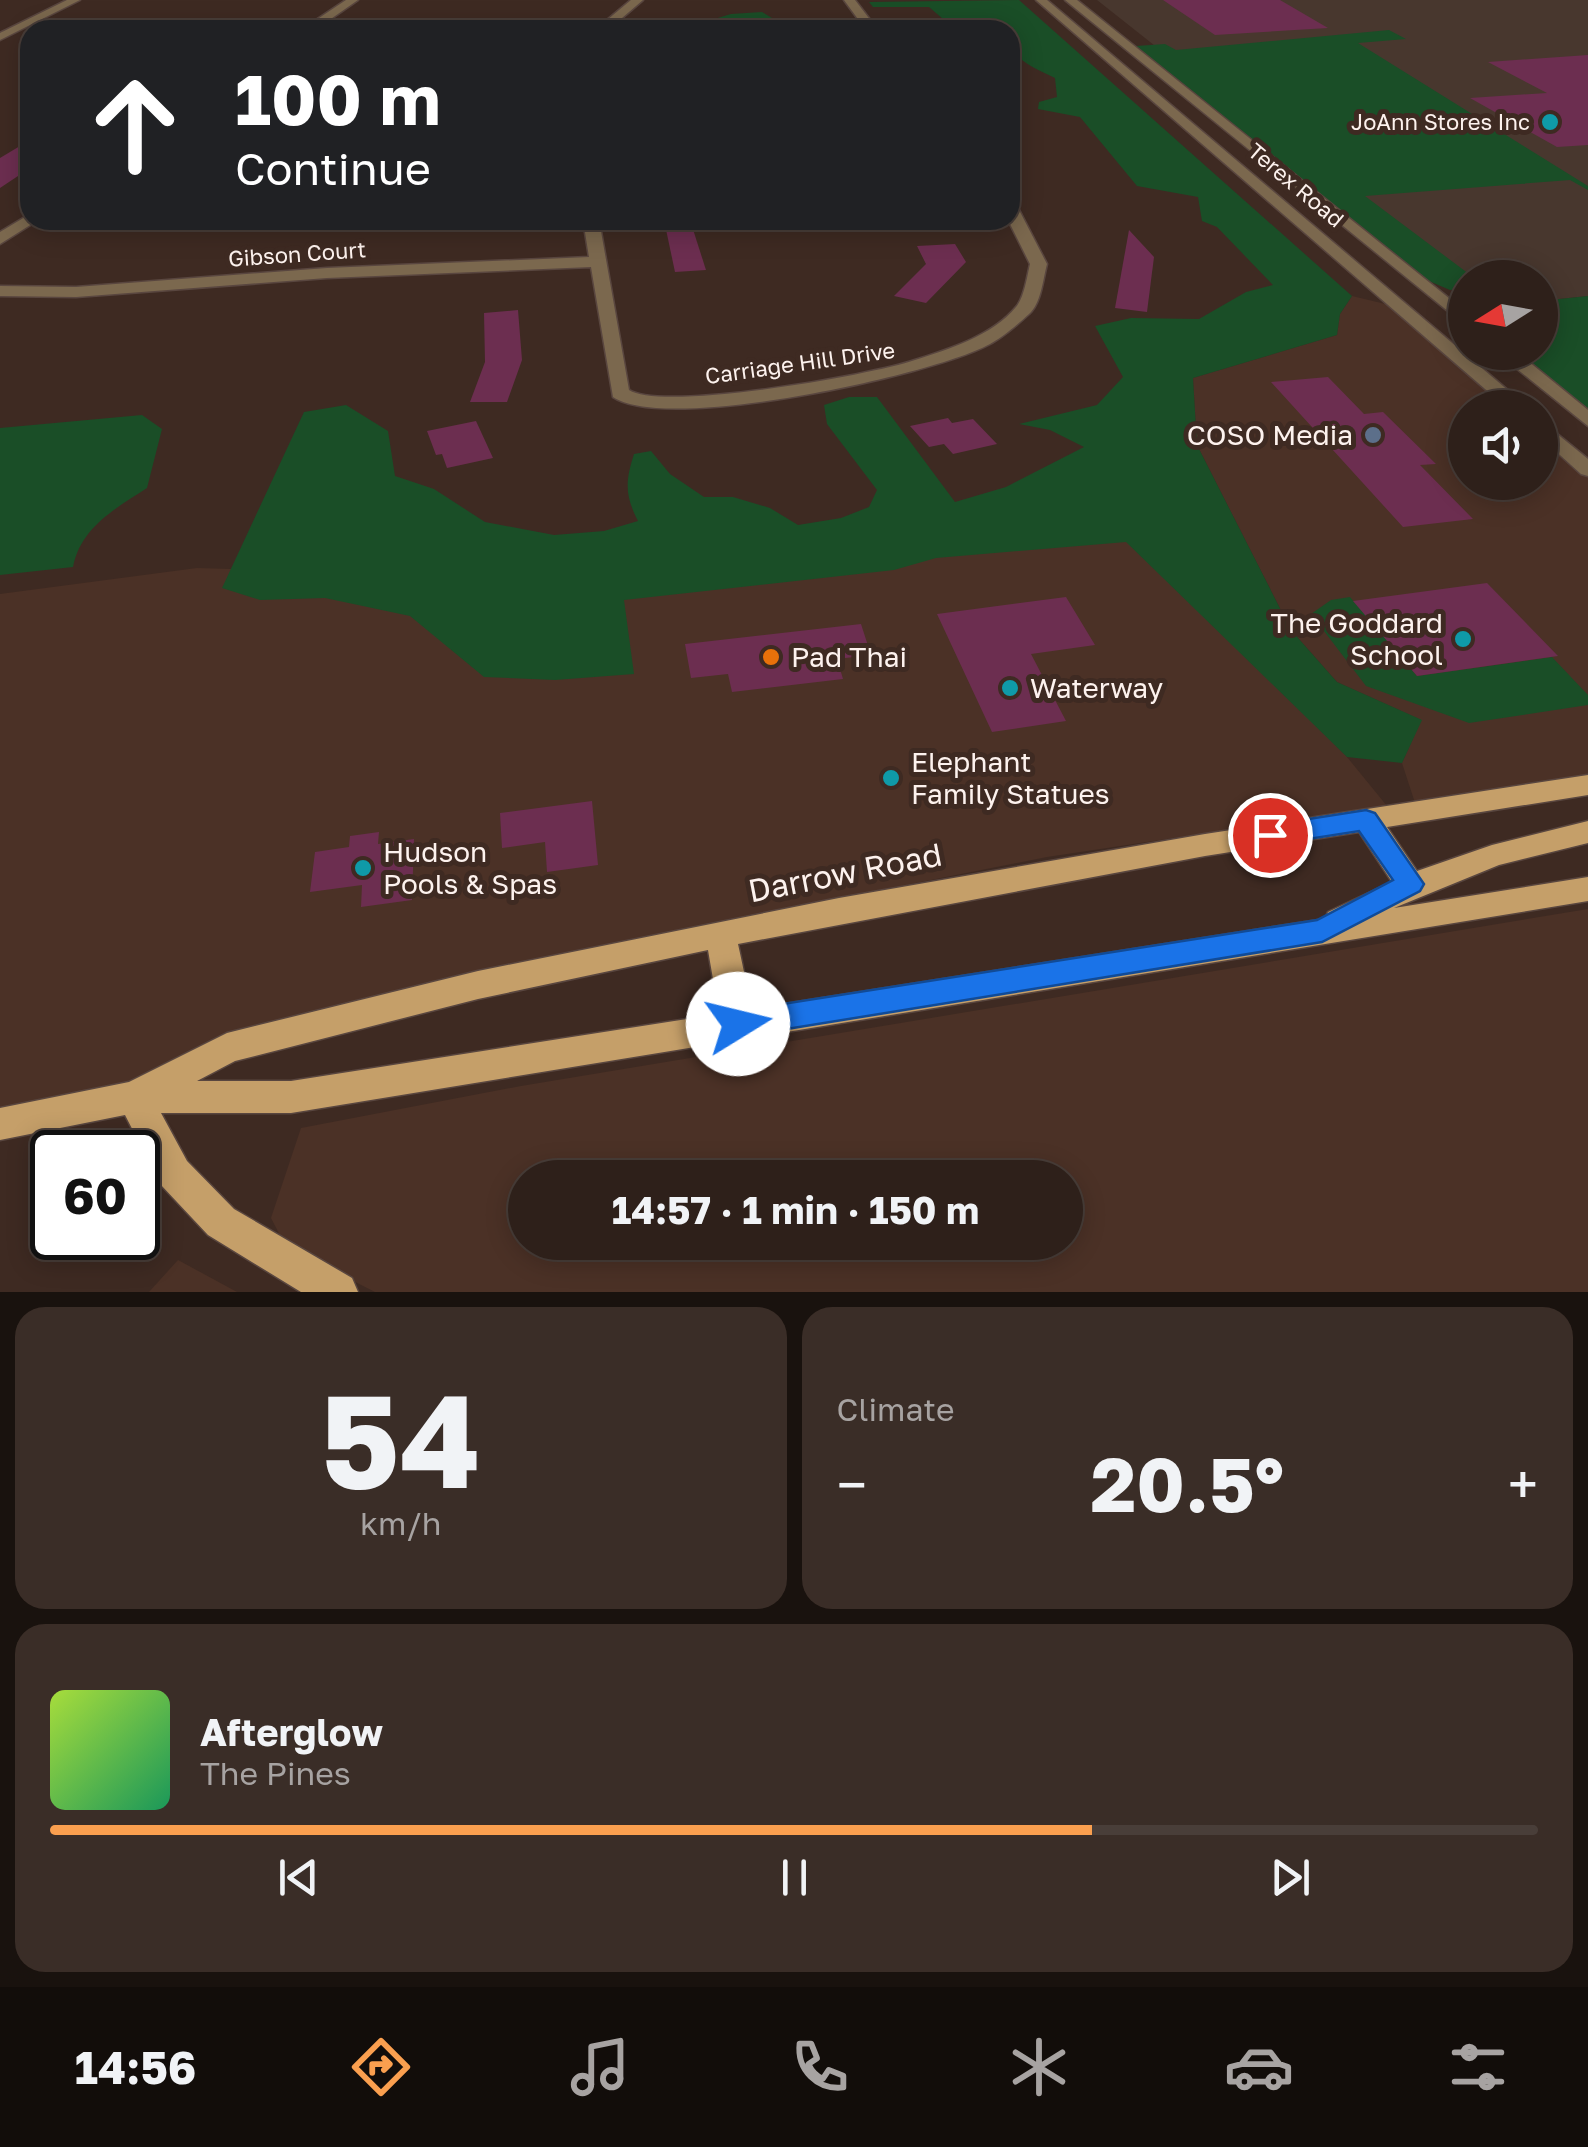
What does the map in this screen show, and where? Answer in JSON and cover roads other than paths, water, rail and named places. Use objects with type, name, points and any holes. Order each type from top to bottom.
[{"type":"main road","name":"Darrow Road","points":[[134,1097],[227,1048],[478,985],[721,934],[1366,820],[1588,786]]},
{"type":"main road","points":[[1366,820],[1410,884]]},
{"type":"main road","points":[[1322,930],[1410,884],[1533,842],[1588,832]]},
{"type":"main road","name":"Darrow Road","points":[[0,1124],[134,1097],[291,1097],[1588,888]]},
{"type":"main road","points":[[721,934],[738,1024]]},
{"type":"main road","points":[[134,1097],[174,1173],[221,1222],[338,1292]]},
{"type":"street","points":[[34,20],[74,0]]},
{"type":"street","points":[[323,20],[353,0]]},
{"type":"street","points":[[613,20],[638,0]]},
{"type":"street","points":[[849,0],[864,20]]},
{"type":"street","name":"Terex Road","points":[[1041,0],[1497,390]]},
{"type":"street","name":"Terex Road","points":[[1070,0],[1446,304]]},
{"type":"street","points":[[1094,45],[1124,44]]},
{"type":"street","name":"Carriage Hill Drive","points":[[598,262],[618,386],[632,401],[657,404],[836,386],[906,372],[977,344],[1022,312],[1037,283],[1040,265],[1036,248],[1020,223]]},
{"type":"street","points":[[593,230],[598,262]]},
{"type":"street","name":"Gibson Court","points":[[0,292],[91,291],[327,272],[598,262]]},
{"type":"street","points":[[1402,308],[1446,304]]},
{"type":"street","points":[[1527,370],[1588,420]]},
{"type":"street","points":[[1558,442],[1588,470]]},
{"type":"place","name":"JoAnn Stores Inc","points":[[1550,122]]},
{"type":"place","name":"COSO Media","points":[[1373,435]]},
{"type":"place","name":"The Goddard School","points":[[1463,639]]},
{"type":"place","name":"Pad Thai","points":[[771,657]]},
{"type":"place","name":"Waterway","points":[[1010,688]]},
{"type":"place","name":"Elephant Family Statues","points":[[891,778]]},
{"type":"place","name":"Hudson Pools & Spas","points":[[363,868]]}]
